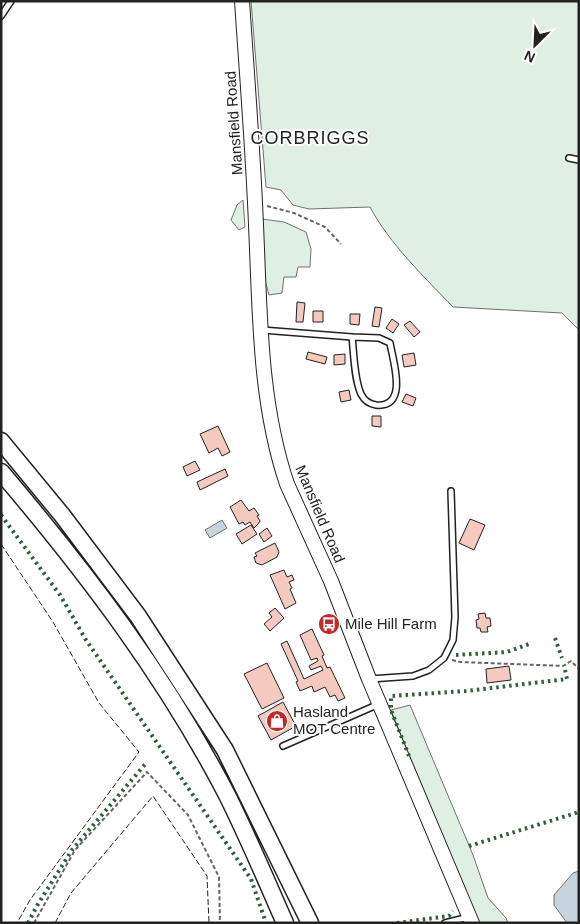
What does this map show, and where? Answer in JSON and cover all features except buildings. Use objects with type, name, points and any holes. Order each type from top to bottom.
[{"type":"highway","points":[[1,441],[62,515],[138,616],[225,750],[310,923]]},
{"type":"highway","points":[[1,472],[59,540],[125,628],[184,720],[227,795],[285,923]]},
{"type":"main road","name":"Mansfield Road","points":[[242,1],[263,361],[270,418],[282,470],[331,581],[369,679],[470,920]]},
{"type":"lane","points":[[1,16],[11,1]]},
{"type":"lane","points":[[569,158],[579,160]]},
{"type":"lane","points":[[261,330],[379,338],[390,342],[398,383],[391,402],[381,405],[372,404],[364,400],[358,384],[352,337]]},
{"type":"lane","points":[[369,679],[413,676],[429,670],[444,658],[453,640],[455,617],[451,491]]},
{"type":"lane","points":[[284,746],[380,704]]},
{"type":"lane","points":[[445,923],[470,920]]},
{"type":"path","points":[[255,202],[294,213],[325,227],[341,244]]},
{"type":"path","points":[[444,658],[460,662],[563,666],[571,662],[579,669]]},
{"type":"path","points":[[34,923],[75,850],[147,772],[188,815],[219,876],[220,923]]},
{"type":"green space","points":[[251,1],[579,1],[579,330],[562,313],[453,307],[397,247],[370,207],[309,209],[293,205],[281,190],[266,187]]},
{"type":"green space","points":[[243,200],[245,227],[239,230],[231,220],[237,205]]},
{"type":"green space","points":[[262,219],[284,222],[306,232],[311,249],[310,267],[298,267],[296,277],[284,277],[282,293],[269,295],[263,273]]},
{"type":"green space","points":[[410,705],[473,855],[488,898],[506,918],[508,923],[475,923],[391,710]]},
{"type":"shaded area","points":[[222,520],[227,528],[210,538],[205,530]]},
{"type":"shaded area","points":[[579,871],[579,923],[567,923],[554,905],[554,895],[573,873]]},
{"type":"hedge","points":[[1,515],[60,595],[86,640],[251,879],[266,923]]},
{"type":"hedge","points":[[555,638],[562,658]]},
{"type":"hedge","points":[[456,655],[507,652],[529,644]]},
{"type":"hedge","points":[[409,756],[391,710],[391,696],[466,691],[567,679],[565,670]]},
{"type":"hedge","points":[[28,923],[72,850],[147,762]]},
{"type":"hedge","points":[[469,846],[579,812]]},
{"type":"hedge","points":[[397,923],[449,916],[453,911]]},
{"type":"fence","points":[[1,544],[53,622],[99,703],[139,752],[30,900],[17,923]]},
{"type":"fence","points":[[55,923],[71,893],[153,796],[207,876],[209,923]]},
{"type":"place","name":"Mile Hill Farm","points":[[329,624]]},
{"type":"place","name":"Hasland MOT Centre","points":[[277,721]]},
{"type":"district","name":"CORBRIGGS","points":[[310,138]]}]
